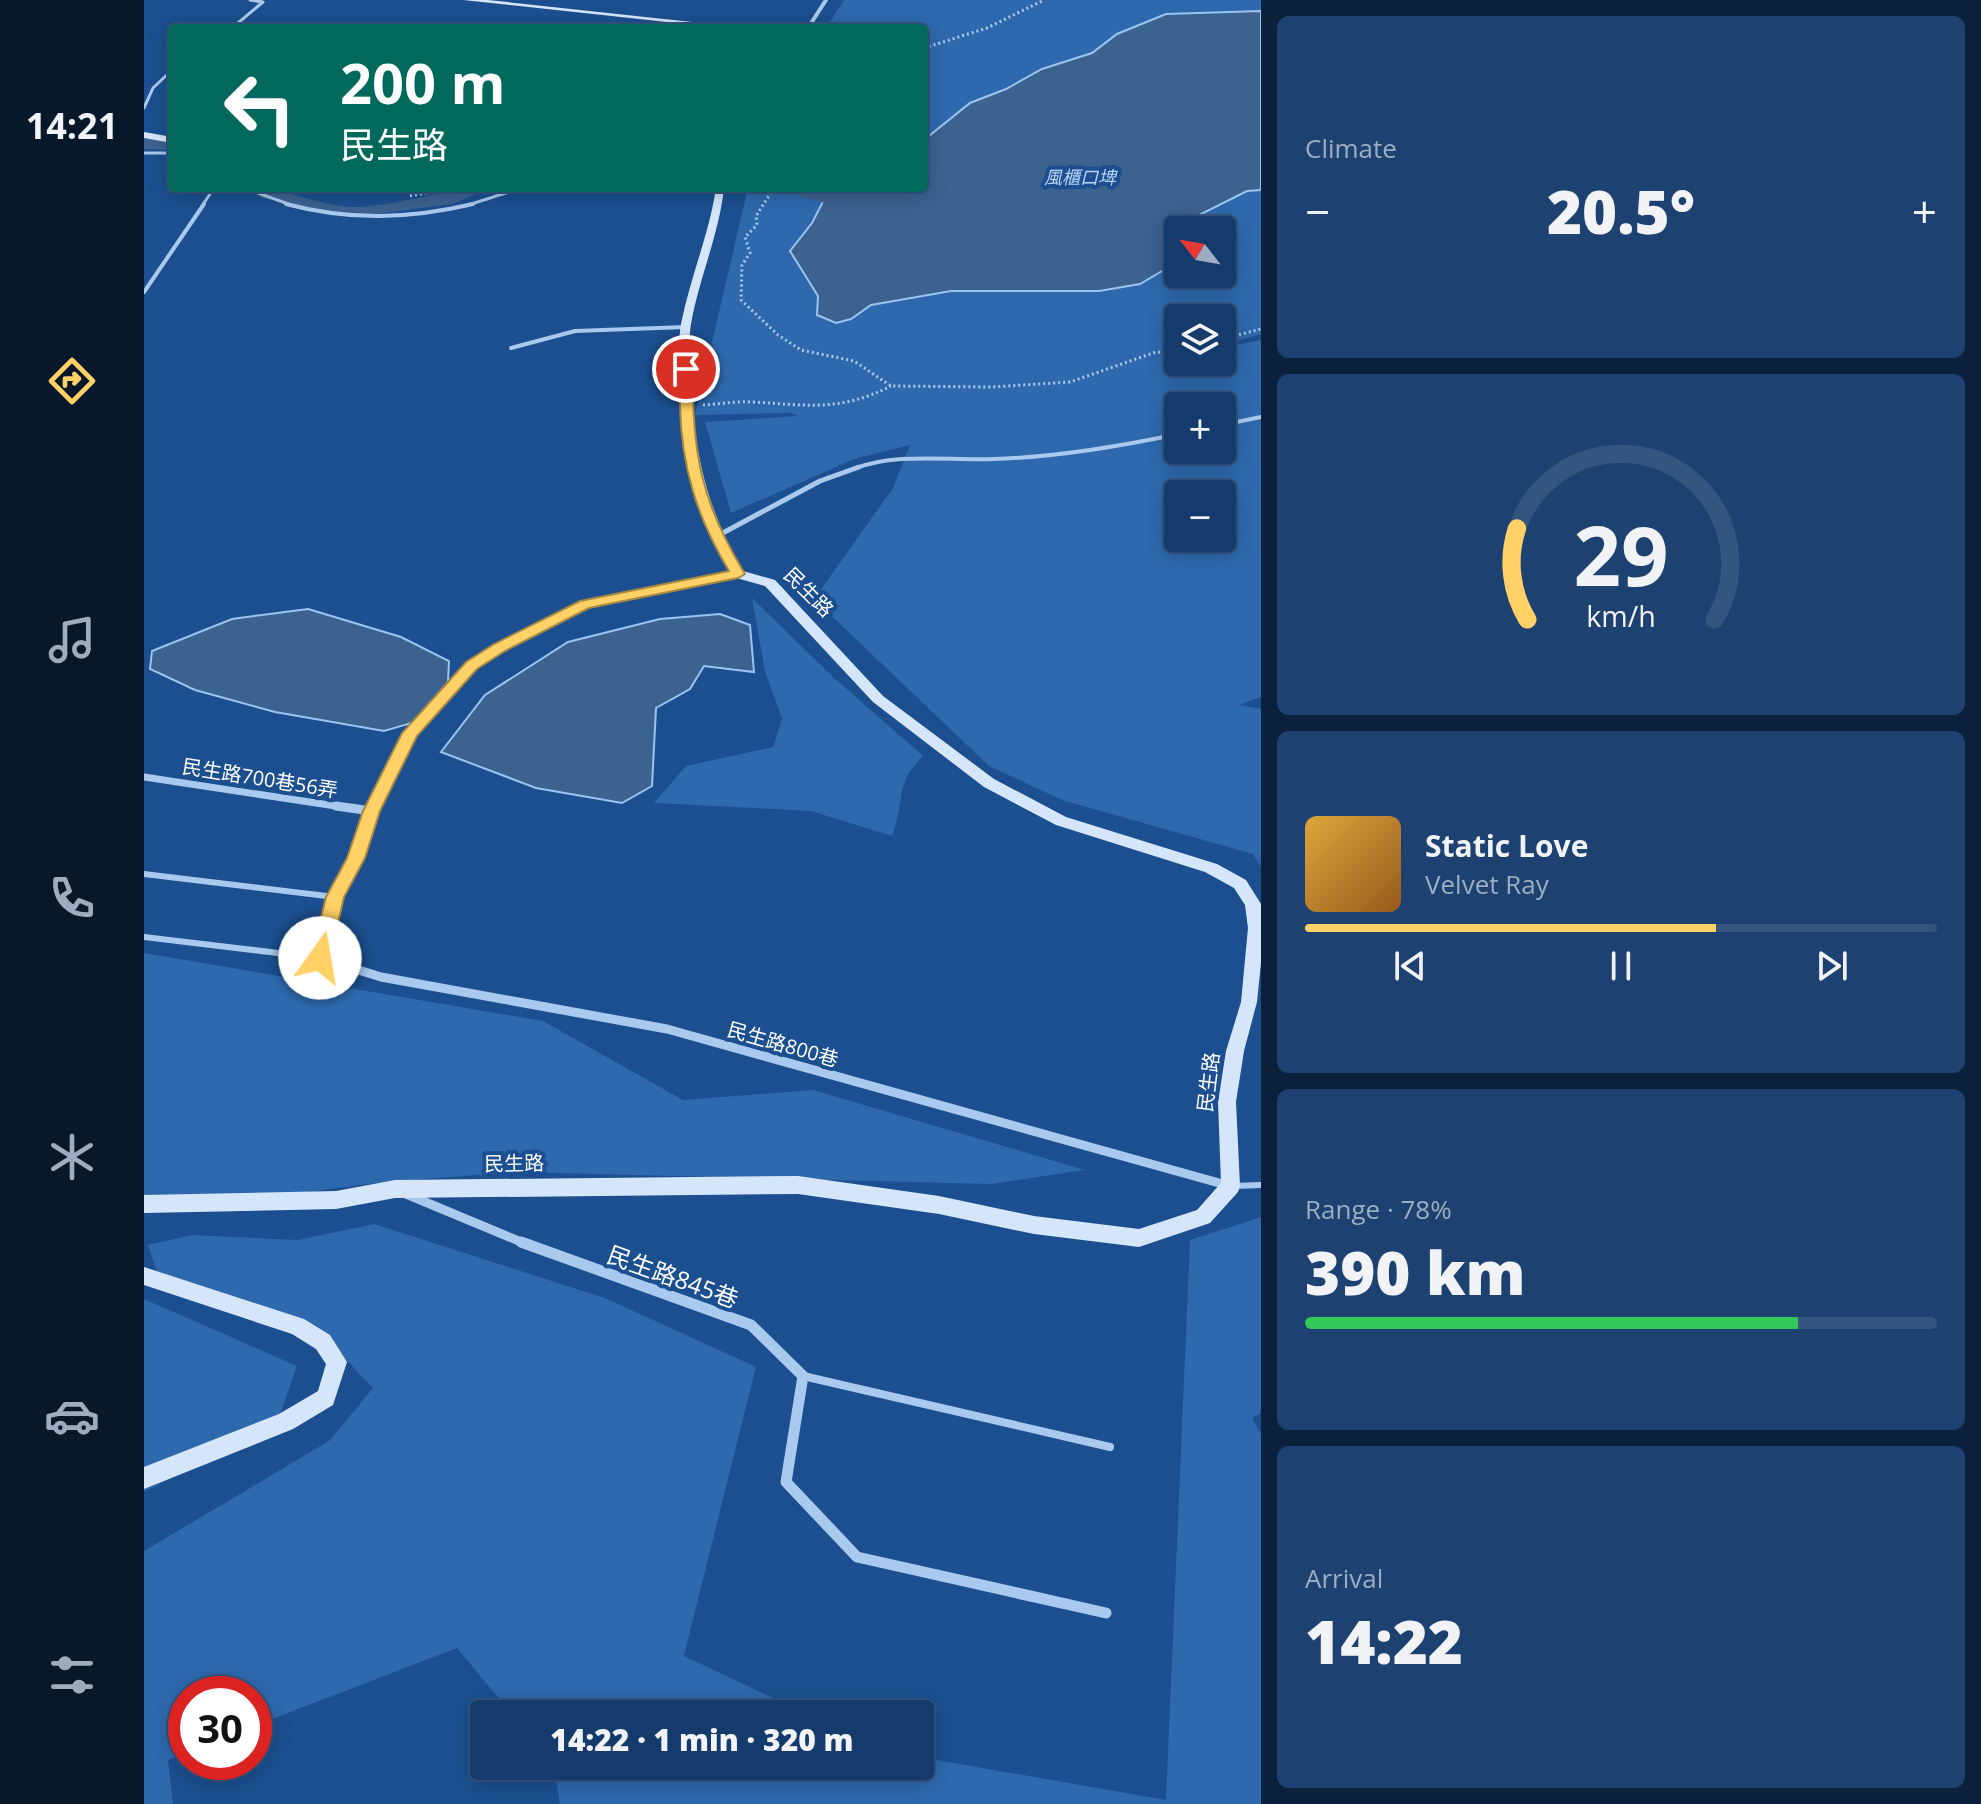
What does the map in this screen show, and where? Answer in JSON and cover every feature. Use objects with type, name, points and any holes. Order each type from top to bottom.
[{"type":"street","points":[[467,0],[704,24]]},
{"type":"street","points":[[811,24],[826,0]]},
{"type":"street","points":[[144,135],[168,139]]},
{"type":"street","points":[[320,958],[335,897],[356,858],[372,811],[410,733],[472,665],[500,647],[585,604],[738,574],[715,536],[694,478],[687,440],[686,327],[718,219],[720,192]]},
{"type":"street","name":"民生路","points":[[144,1204],[336,1200],[395,1189],[798,1185],[939,1205],[1034,1225],[1139,1238],[1203,1217],[1231,1186],[1227,1102],[1235,1051],[1249,1002],[1256,928],[1253,904],[1240,884],[1185,859],[1114,840],[1061,821],[989,783],[878,699],[770,583],[738,574]]},
{"type":"street","name":"民生路700巷56弄","points":[[144,777],[372,811]]},
{"type":"street","name":"民生路800巷","points":[[320,958],[381,977],[667,1029],[1231,1186]]},
{"type":"street","name":"民生路845巷","points":[[395,1189],[546,1252],[751,1325],[803,1376]]},
{"type":"street","points":[[144,1276],[297,1326],[323,1342],[337,1362],[326,1398],[286,1422],[144,1478]]},
{"type":"street","points":[[803,1376],[786,1482],[857,1557],[1106,1613]]},
{"type":"lane","points":[[237,24],[263,2],[250,0]]},
{"type":"lane","points":[[144,108],[153,88],[168,74]]},
{"type":"lane","points":[[144,153],[168,153]]},
{"type":"lane","points":[[144,292],[211,192]]},
{"type":"lane","points":[[255,192],[302,210],[365,220],[432,212],[508,192]]},
{"type":"lane","points":[[511,348],[529,340],[569,331],[635,326],[686,327]]},
{"type":"lane","points":[[1236,422],[1261,417]]},
{"type":"lane","points":[[715,536],[820,481],[880,459],[994,459],[1096,451],[1164,437]]},
{"type":"lane","points":[[144,874],[335,897]]},
{"type":"lane","points":[[144,937],[320,958]]},
{"type":"lane","points":[[1231,1186],[1261,1185]]},
{"type":"lane","points":[[803,1376],[1110,1447]]},
{"type":"path","points":[[928,47],[987,28],[1044,0]]},
{"type":"path","points":[[771,192],[756,216],[757,225],[745,237],[750,253],[742,265],[741,300],[778,335],[801,350],[854,361],[891,386]]},
{"type":"path","points":[[1236,335],[1261,329]]},
{"type":"path","points":[[687,407],[750,401],[825,409],[868,399],[891,386],[992,387],[1070,382],[1156,352],[1164,352]]},
{"type":"shaded area","points":[[844,0],[1261,0],[1261,334],[1236,341],[1236,304],[1164,304],[1164,376],[1236,376],[1236,345],[1261,340],[1261,697],[1239,705],[1261,709],[1261,867],[1253,854],[1062,800],[989,766],[814,599],[893,488],[910,445],[854,459],[731,513],[705,422],[798,416],[791,413],[695,415],[747,192],[928,192],[928,24],[829,24]]},
{"type":"shaded area","points":[[752,598],[833,677],[923,756],[907,776],[892,836],[811,811],[654,803],[686,766],[773,747],[782,719],[765,671]]},
{"type":"shaded area","points":[[144,953],[543,1021],[683,1100],[813,1090],[1085,1170],[991,1184],[514,1172],[376,1183],[263,1198],[144,1204]]},
{"type":"shaded area","points":[[1261,1217],[1261,1413],[1252,1418],[1261,1434],[1261,1804],[560,1804],[556,1780],[934,1780],[934,1759],[1166,1800],[1190,1240]]},
{"type":"shaded area","points":[[374,1224],[605,1298],[756,1367],[684,1656],[777,1700],[500,1700],[457,1648],[272,1719],[272,1676],[168,1676],[168,1780],[173,1804],[144,1804],[144,1551],[329,1441],[373,1388],[331,1344],[160,1281],[148,1245],[193,1235],[298,1240]]},
{"type":"shaded area","points":[[144,1299],[297,1366],[277,1423],[144,1492]]},
{"type":"water","name":"風櫃口埤","points":[[1261,11],[1261,190],[1247,191],[1197,216],[1164,216],[1164,270],[1140,284],[1099,291],[951,291],[871,305],[851,319],[836,323],[817,315],[818,296],[790,251],[812,223],[828,192],[928,192],[928,137],[970,103],[1006,89],[1042,69],[1092,53],[1117,34],[1166,14]]},
{"type":"water","points":[[308,609],[401,637],[449,661],[448,682],[415,722],[384,731],[275,712],[195,690],[150,669],[152,651],[232,619]]},
{"type":"water","points":[[720,614],[750,625],[754,672],[704,666],[690,689],[656,708],[652,786],[622,803],[536,788],[441,752],[485,695],[568,642],[660,619]]},
{"type":"waterway","points":[[144,144],[168,145]]},
{"type":"waterway","points":[[266,192],[354,212],[452,199],[472,192]]},
{"type":"waterway","points":[[803,192],[825,199],[864,197]]},
{"type":"route","points":[[320,958],[335,897],[356,858],[372,811],[410,733],[472,665],[500,647],[585,604],[738,574],[715,536],[694,478],[687,440],[686,369]]}]
